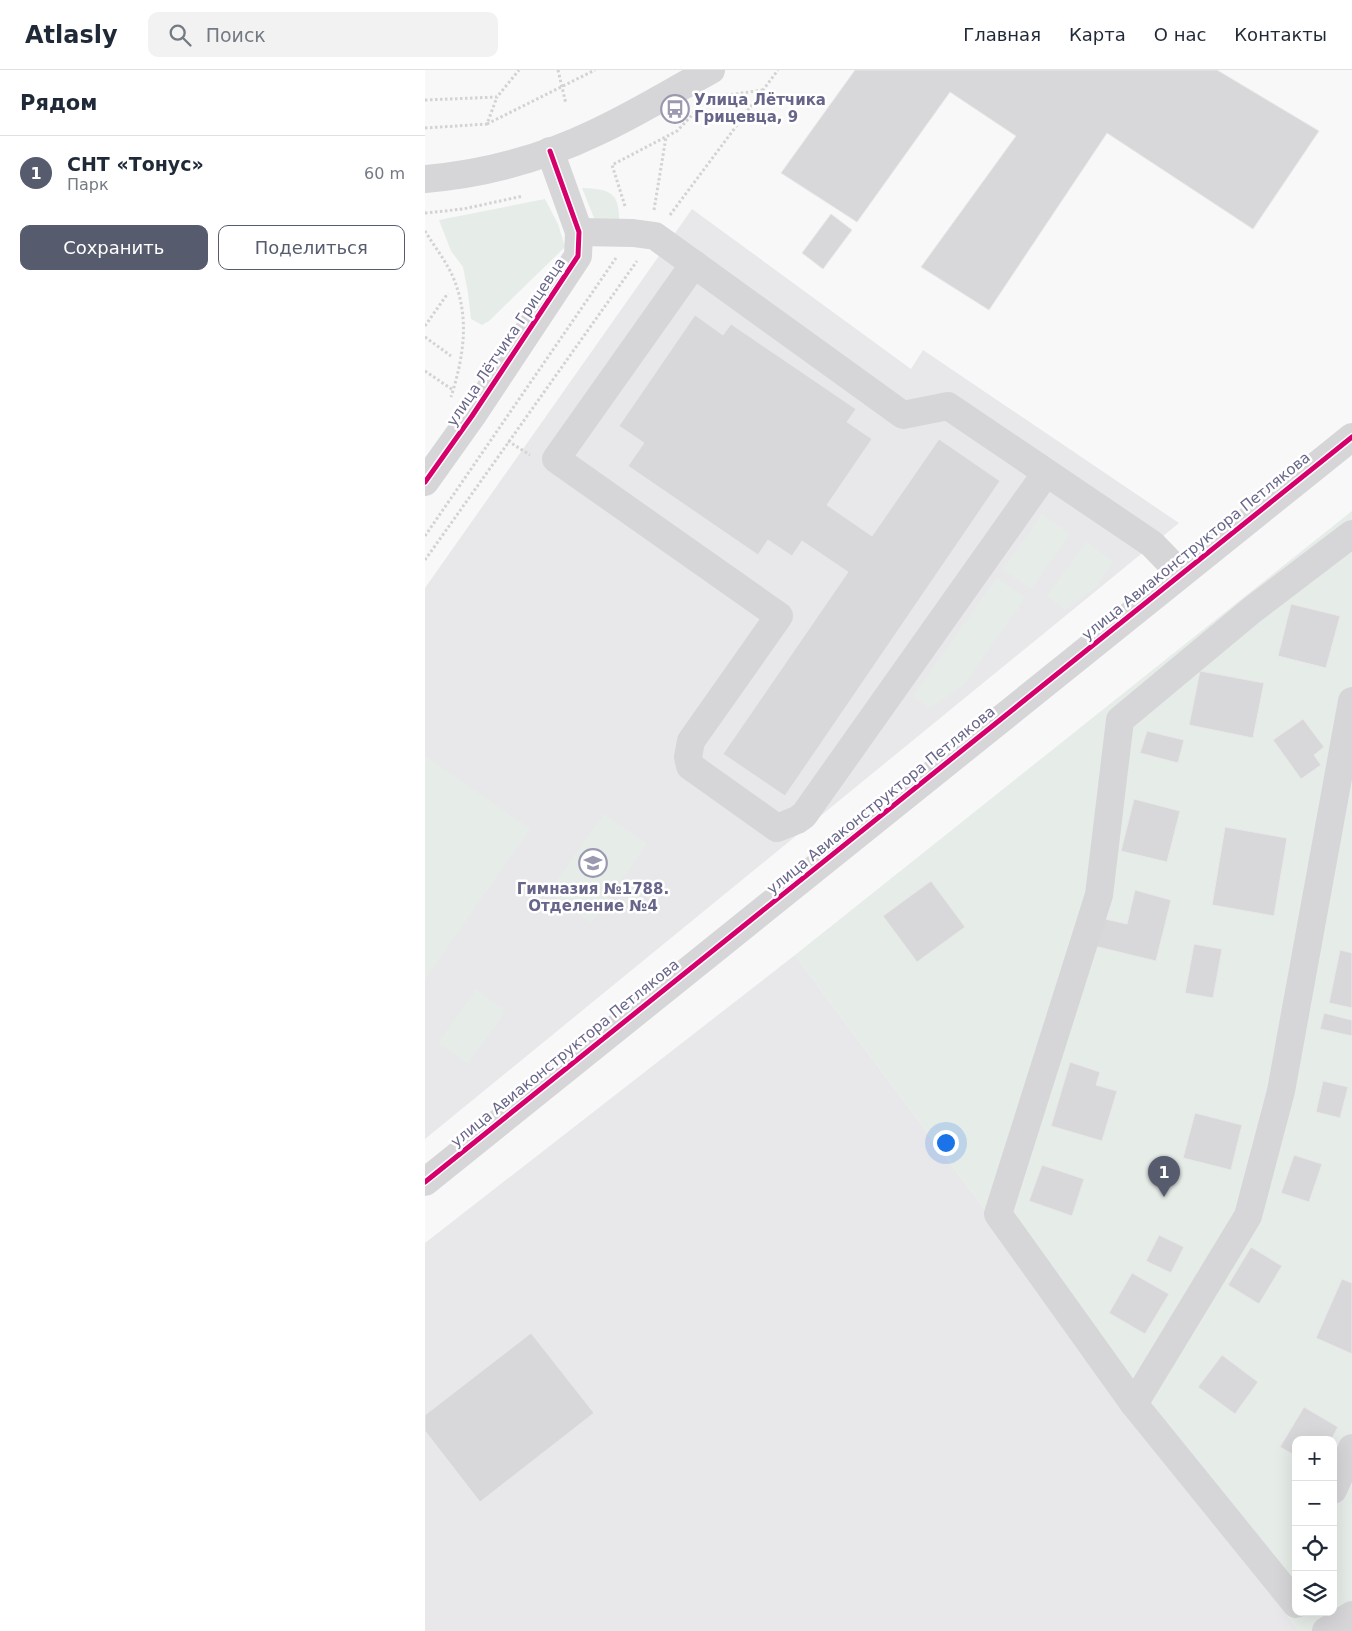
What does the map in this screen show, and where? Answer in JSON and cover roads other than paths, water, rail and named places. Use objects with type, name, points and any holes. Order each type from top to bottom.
[{"type":"street","points":[[425,179],[460,176],[486,171],[550,151],[612,125],[711,70]]},
{"type":"street","name":"улица Лётчика Грицевца","points":[[425,482],[472,416],[578,256],[579,232],[550,151]]},
{"type":"street","points":[[579,232],[644,234],[694,264],[903,415],[948,406],[1152,544],[1181,574]]},
{"type":"street","points":[[694,264],[556,459],[779,616],[691,740],[688,757],[690,766],[777,828],[804,815],[1046,473],[1035,464]]},
{"type":"street","name":"улица Авиаконструктора Петлякова","points":[[425,1182],[1352,437]]},
{"type":"street","points":[[1292,1592],[1134,1404],[998,1214],[1099,895],[1120,720],[1252,610],[1352,534]]},
{"type":"street","points":[[1134,1404],[1248,1216],[1281,1090],[1352,701]]},
{"type":"street","points":[[1337,1481],[1352,1448]]},
{"type":"street","points":[[1326,1631],[1352,1615]]},
{"type":"street","points":[[1306,1616],[1315,1631]]},
{"type":"place","name":"Улица Лётчика Грицевца, 9","points":[[675,109]]},
{"type":"place","name":"Гимназия №1788. Отделение №4","points":[[593,863]]},
{"type":"place","name":"СНТ «Тонус»","points":[[1164,1197]]}]
